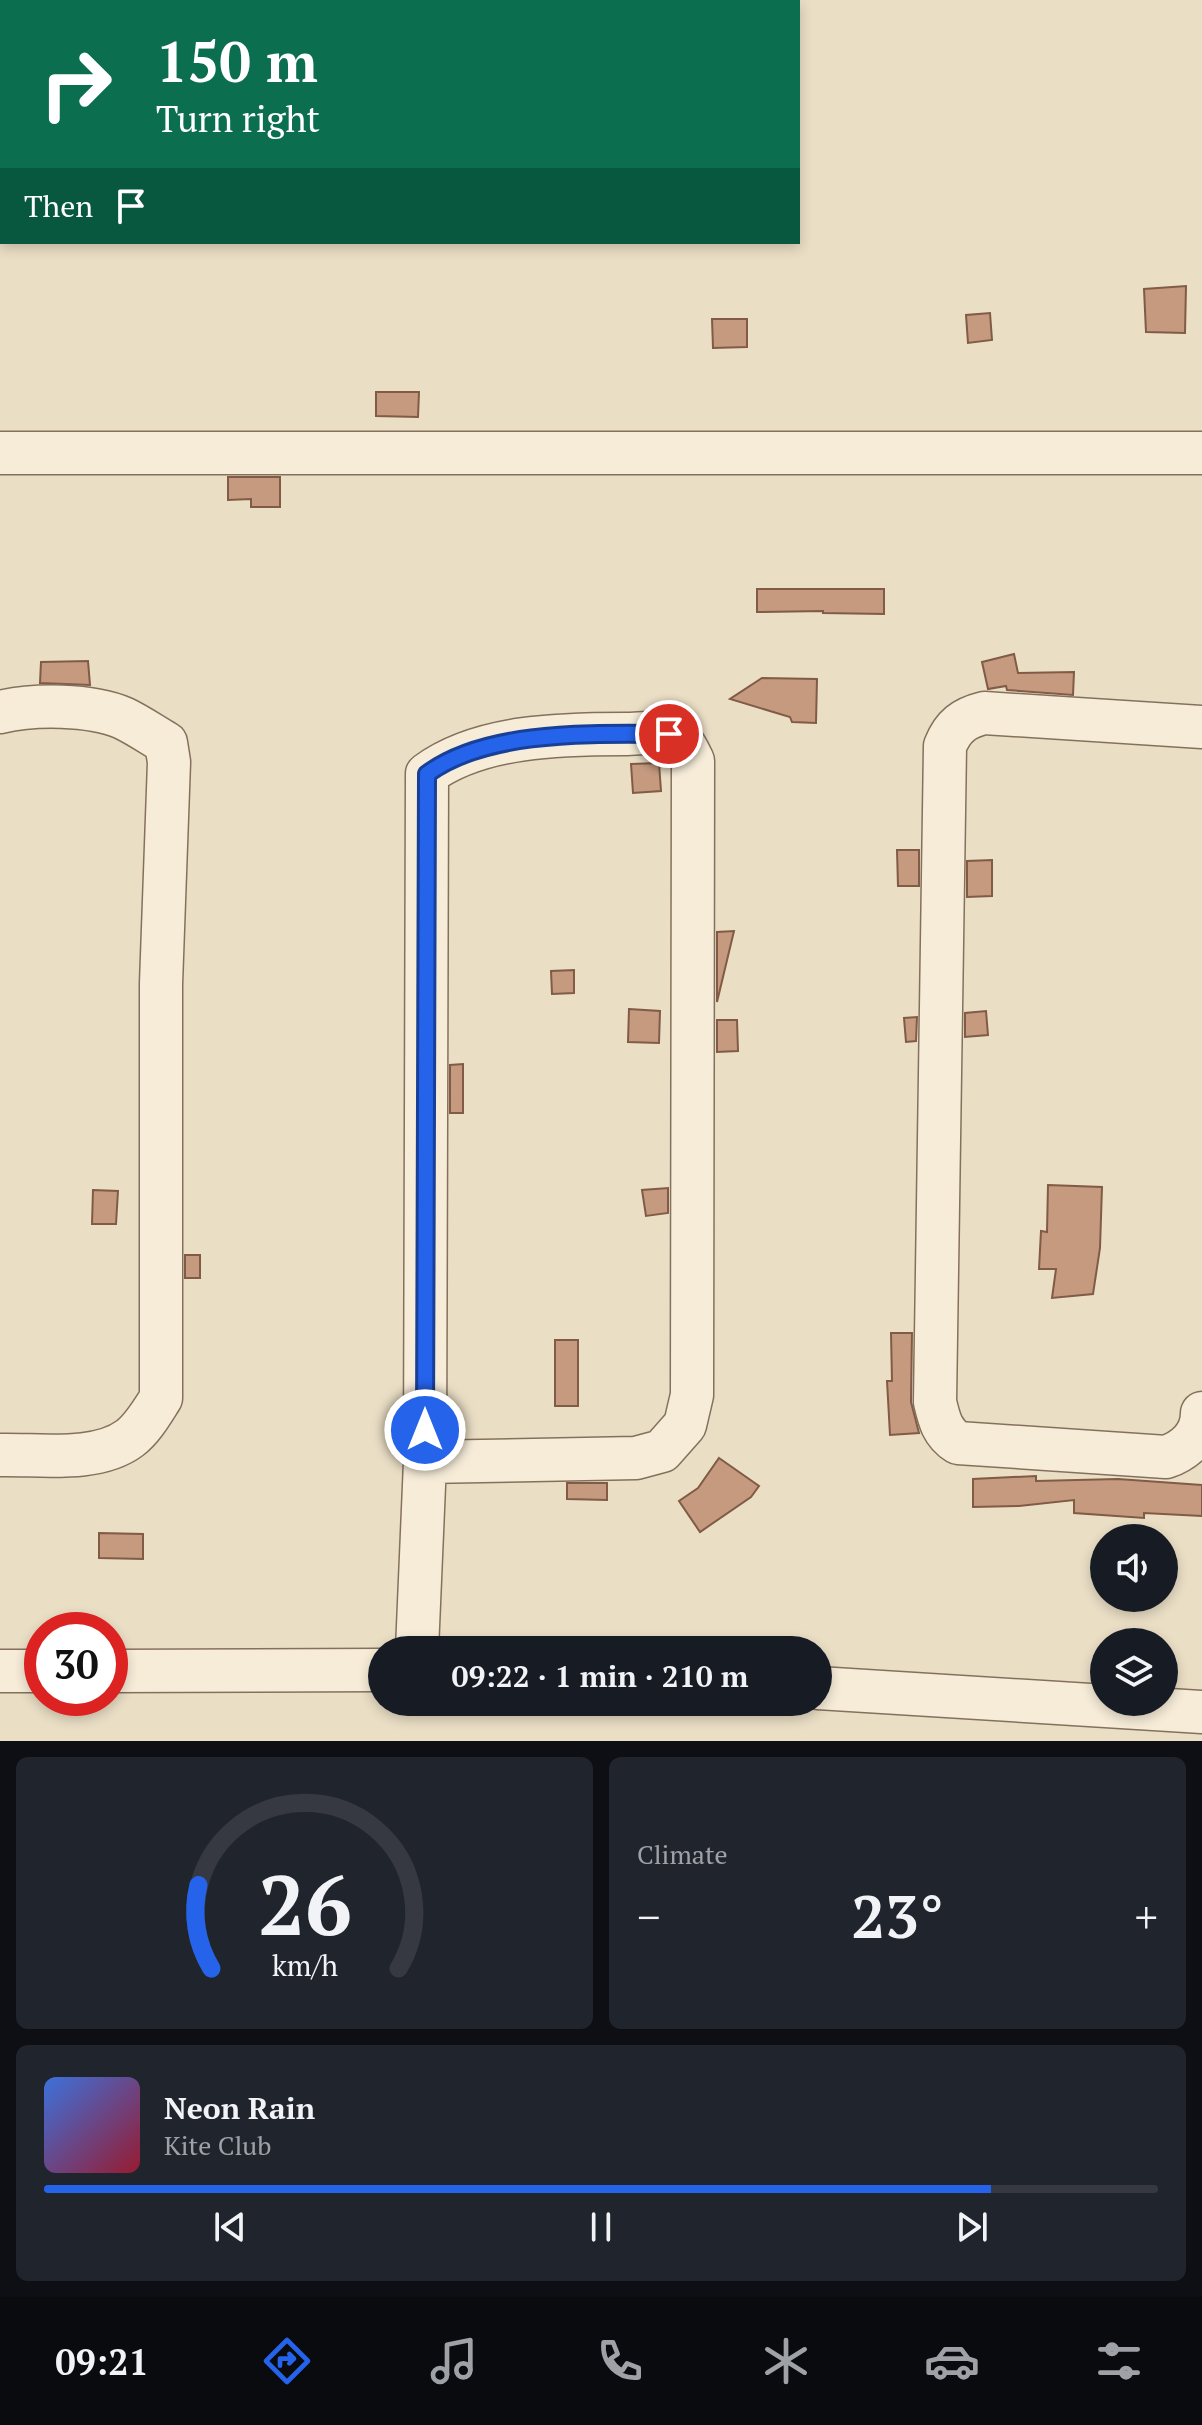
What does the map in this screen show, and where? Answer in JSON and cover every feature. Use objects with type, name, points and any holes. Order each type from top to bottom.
[{"type":"street","points":[[0,453],[1202,453]]},
{"type":"street","points":[[0,712],[74,708],[121,717],[166,743],[169,762],[161,984],[161,1398],[131,1437],[110,1450],[92,1454],[0,1455]]},
{"type":"street","points":[[1202,727],[984,713],[968,717],[951,731],[945,746],[935,1402],[939,1421],[948,1436],[958,1443],[1166,1457],[1178,1453],[1196,1435],[1202,1413]]},
{"type":"street","points":[[418,1636],[425,1462],[427,774],[445,761],[487,745],[583,734],[669,734],[684,743],[693,761],[692,1395],[685,1425],[662,1451],[636,1458],[425,1462]]},
{"type":"street","points":[[128,1671],[368,1670]]},
{"type":"street","points":[[0,1671],[24,1671]]},
{"type":"street","points":[[832,1689],[1202,1712]]},
{"type":"street","points":[[1201,1741],[1202,1731]]},
{"type":"building","points":[[1186,286],[1185,333],[1146,332],[1144,289]]},
{"type":"building","points":[[990,313],[992,340],[968,343],[966,315]]},
{"type":"building","points":[[712,319],[747,319],[747,347],[713,348]]},
{"type":"building","points":[[376,392],[419,392],[418,417],[376,416]]},
{"type":"building","points":[[228,477],[280,477],[280,507],[251,507],[251,499],[228,500]]},
{"type":"building","points":[[757,589],[884,589],[884,614],[757,612]]},
{"type":"building","points":[[1014,654],[1018,673],[1074,672],[1073,695],[1007,690],[1006,686],[988,689],[982,662]]},
{"type":"building","points":[[88,661],[90,685],[40,683],[41,662]]},
{"type":"building","points":[[762,678],[817,679],[816,723],[792,722],[790,717],[730,699]]},
{"type":"building","points":[[659,763],[661,791],[633,793],[631,764]]},
{"type":"building","points":[[897,850],[919,850],[919,886],[898,886]]},
{"type":"building","points":[[992,860],[992,896],[967,897],[967,861]]},
{"type":"building","points":[[734,931],[717,1002],[717,932]]},
{"type":"building","points":[[574,970],[574,993],[552,994],[551,971]]},
{"type":"building","points":[[629,1009],[660,1011],[659,1043],[628,1042]]},
{"type":"building","points":[[986,1011],[988,1035],[965,1037],[965,1013]]},
{"type":"building","points":[[917,1017],[916,1041],[906,1042],[904,1018]]},
{"type":"building","points":[[717,1020],[737,1020],[738,1051],[717,1052]]},
{"type":"building","points":[[463,1064],[463,1113],[450,1113],[450,1065]]},
{"type":"building","points":[[1048,1185],[1102,1187],[1100,1248],[1093,1294],[1052,1298],[1056,1269],[1039,1269],[1041,1231],[1047,1232]]},
{"type":"building","points":[[668,1188],[668,1213],[646,1216],[642,1190]]},
{"type":"building","points":[[93,1190],[118,1191],[116,1224],[92,1224]]},
{"type":"building","points":[[185,1255],[200,1255],[200,1278],[185,1278]]},
{"type":"building","points":[[891,1333],[912,1333],[911,1402],[919,1433],[890,1435],[887,1381],[892,1381]]},
{"type":"building","points":[[555,1340],[578,1340],[578,1406],[555,1406]]},
{"type":"building","points":[[719,1458],[759,1486],[751,1497],[700,1532],[679,1501],[698,1488]]},
{"type":"building","points":[[1036,1476],[1036,1481],[1118,1479],[1202,1485],[1202,1516],[1144,1513],[1144,1518],[1074,1513],[1074,1500],[973,1507],[973,1479]]},
{"type":"building","points":[[567,1483],[607,1483],[607,1500],[567,1499]]},
{"type":"building","points":[[99,1533],[143,1534],[143,1559],[99,1558]]},
{"type":"route","points":[[425,1430],[427,774],[445,761],[487,745],[583,734],[669,734]]}]
